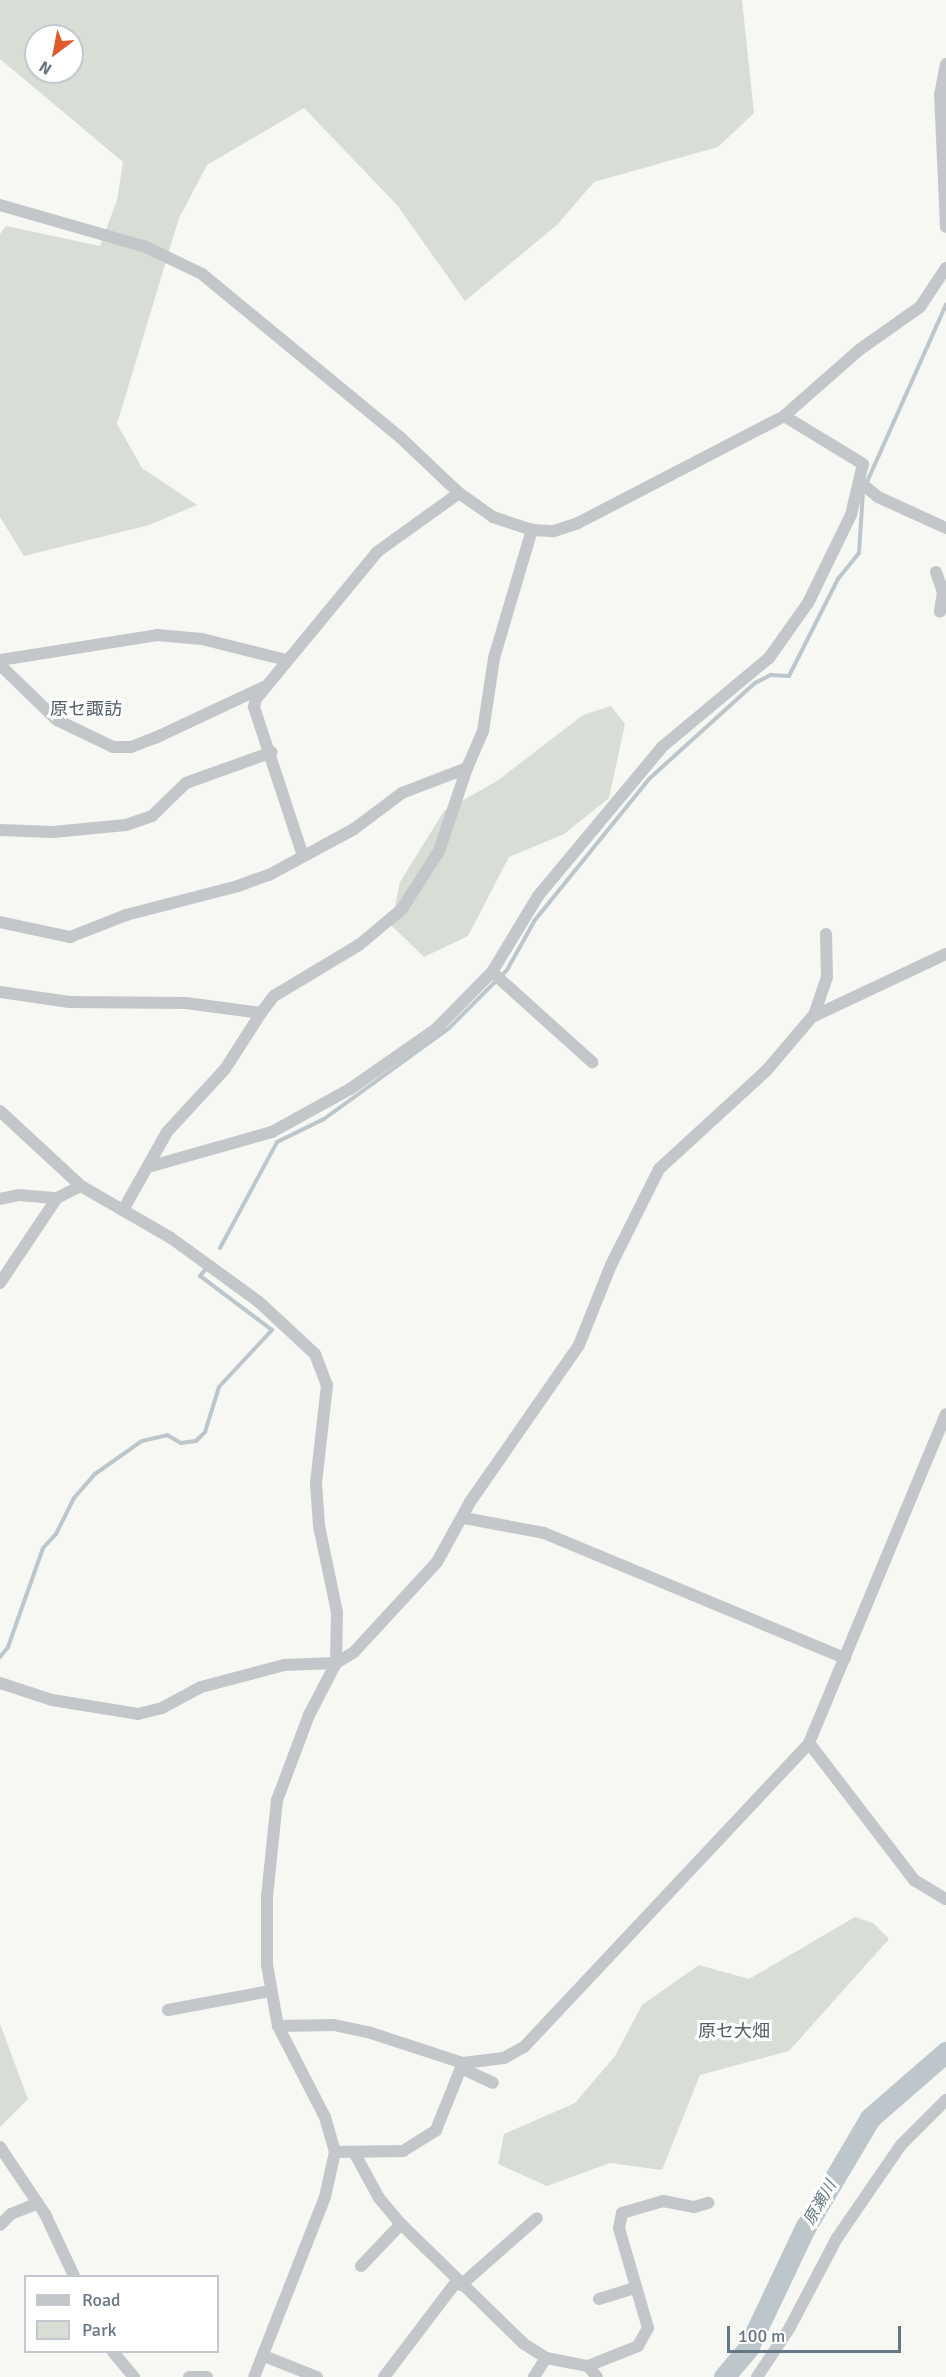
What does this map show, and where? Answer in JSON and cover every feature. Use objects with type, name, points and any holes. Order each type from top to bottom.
[{"type":"street","points":[[946,64],[943,112],[946,227]]},
{"type":"street","points":[[0,205],[146,247],[202,274],[402,439],[459,493],[493,518],[532,530],[554,531],[578,523],[784,416],[859,350],[920,307],[946,268]]},
{"type":"street","points":[[148,1167],[182,1155],[240,1144],[310,1114],[436,1029],[498,976],[538,896],[662,747],[769,658],[808,603],[851,515],[863,464],[784,416]]},
{"type":"street","points":[[859,481],[878,497],[945,525]]},
{"type":"street","points":[[302,853],[272,752],[254,707],[264,687],[388,542],[459,493]]},
{"type":"street","points":[[123,1210],[167,1132],[225,1069],[274,996],[359,945],[402,909],[439,851],[467,768],[483,731],[494,658],[532,530]]},
{"type":"street","points":[[936,572],[943,592],[940,612]]},
{"type":"street","points":[[0,660],[157,635],[202,639],[286,660]]},
{"type":"street","points":[[0,665],[57,720],[113,747],[131,747],[155,738],[264,687]]},
{"type":"street","points":[[0,830],[53,832],[132,823],[161,810],[186,783],[272,752]]},
{"type":"street","points":[[0,922],[70,937],[126,915],[248,883],[302,853],[354,829],[402,793],[467,768]]},
{"type":"street","points":[[254,2377],[325,2197],[335,2152],[325,2117],[278,2026],[270,1991],[267,1896],[271,1829],[309,1714],[336,1663],[396,1611],[436,1562],[579,1344],[611,1265],[659,1169],[766,1071],[814,1016],[827,977],[826,934]]},
{"type":"street","points":[[814,1016],[946,954]]},
{"type":"street","points":[[498,976],[592,1062]]},
{"type":"street","points":[[0,992],[69,1002],[186,1004],[261,1013]]},
{"type":"street","points":[[0,1111],[81,1186],[123,1210],[233,1281],[299,1336],[324,1370],[328,1398],[316,1483],[319,1526],[338,1612],[336,1663]]},
{"type":"street","points":[[0,1199],[57,1198],[81,1186]]},
{"type":"street","points":[[0,1283],[57,1198]]},
{"type":"street","points":[[462,2066],[504,2058],[524,2047],[809,1743],[946,1414]]},
{"type":"street","points":[[464,1518],[544,1533],[845,1658]]},
{"type":"street","points":[[0,1683],[52,1700],[138,1714],[162,1708],[201,1687],[284,1665],[336,1663]]},
{"type":"street","points":[[809,1743],[914,1880],[946,1899]]},
{"type":"street","points":[[168,2010],[270,1991]]},
{"type":"street","points":[[278,2026],[334,2025],[371,2033],[462,2066],[493,2083]]},
{"type":"street","points":[[335,2152],[355,2154],[403,2151],[436,2130],[462,2066]]},
{"type":"street","points":[[763,2375],[837,2238],[901,2145],[946,2100]]},
{"type":"street","points":[[0,2147],[38,2203],[73,2275]]},
{"type":"street","points":[[355,2154],[379,2198],[459,2283],[546,2358],[588,2366],[627,2352],[646,2338],[648,2328],[618,2221],[622,2213],[663,2201],[694,2207],[708,2203]]},
{"type":"street","points":[[0,2225],[11,2214],[38,2203]]},
{"type":"street","points":[[384,2377],[459,2283],[537,2218]]},
{"type":"street","points":[[361,2266],[401,2224]]},
{"type":"street","points":[[599,2299],[636,2288]]},
{"type":"street","points":[[114,2353],[134,2377]]},
{"type":"street","points":[[264,2356],[317,2377]]},
{"type":"street","points":[[534,2377],[546,2358]]},
{"type":"street","points":[[588,2366],[597,2377]]},
{"type":"street","points":[[189,2377],[207,2377]]},
{"type":"green space","points":[[0,0],[742,0],[754,113],[718,147],[594,182],[557,225],[465,301],[397,205],[304,108],[207,165],[179,218],[117,424],[142,468],[197,505],[149,525],[24,556],[0,517],[0,234],[6,226],[100,246],[117,200],[123,162],[30,84],[84,84],[84,24],[24,24],[24,79],[0,59]]},
{"type":"green space","points":[[611,706],[625,724],[609,798],[564,834],[509,857],[468,936],[424,957],[391,925],[400,882],[444,811],[497,781],[583,715]]},
{"type":"green space","points":[[855,1917],[873,1923],[889,1939],[789,2051],[700,2075],[662,2170],[610,2163],[547,2186],[498,2164],[504,2134],[575,2103],[615,2056],[642,2005],[699,1965],[749,1979]]},
{"type":"green space","points":[[0,2024],[28,2099],[0,2127]]},
{"type":"waterway","points":[[220,1248],[277,1142],[324,1119],[448,1029],[507,970],[535,920],[649,779],[755,683],[771,675],[789,676],[838,579],[859,553],[863,491],[946,305]]},
{"type":"waterway","points":[[0,1657],[8,1647],[43,1548],[56,1534],[74,1498],[95,1474],[142,1441],[167,1435],[181,1443],[196,1441],[205,1432],[219,1387],[272,1330],[200,1276],[205,1270]]},
{"type":"waterway","name":"原瀬川","points":[[724,2377],[748,2348],[805,2228],[870,2118],[946,2052]]},
{"type":"district","name":"原セ諏訪","points":[[86,709]]},
{"type":"district","name":"原セ大畑","points":[[734,2031]]}]
